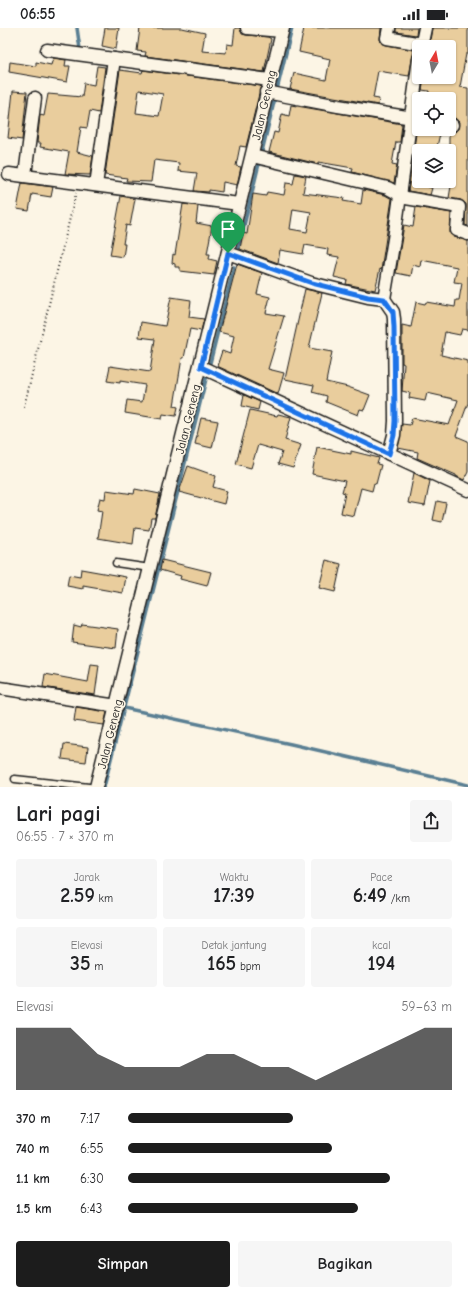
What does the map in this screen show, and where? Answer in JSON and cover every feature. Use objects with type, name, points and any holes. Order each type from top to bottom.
[{"type":"street","points":[[247,28],[282,30]]},
{"type":"street","points":[[422,40],[425,28]]},
{"type":"street","name":"Jalan Geneng","points":[[96,787],[201,367],[239,204],[259,157],[273,90],[282,30]]},
{"type":"street","points":[[388,37],[412,44]]},
{"type":"street","points":[[47,50],[114,59],[412,117]]},
{"type":"street","points":[[96,185],[114,59]]},
{"type":"street","points":[[24,176],[35,98]]},
{"type":"street","points":[[389,454],[395,425],[394,327],[393,312],[384,299],[400,194],[412,133]]},
{"type":"street","points":[[259,157],[388,188],[409,199],[463,208],[457,230],[468,234]]},
{"type":"street","points":[[9,174],[239,204]]},
{"type":"street","points":[[228,253],[312,283],[368,297],[384,299]]},
{"type":"street","points":[[201,367],[468,490]]},
{"type":"street","points":[[0,688],[117,706]]},
{"type":"lane","points":[[116,563],[151,568]]},
{"type":"lane","points":[[15,780],[89,787]]},
{"type":"path","points":[[24,407],[79,182]]},
{"type":"building","points":[[105,28],[119,28],[116,49],[102,46]]},
{"type":"building","points":[[140,28],[182,28],[205,33],[202,51],[226,53],[227,44],[233,45],[235,28],[240,28],[242,34],[268,37],[271,39],[264,72],[145,56],[146,52],[137,51]]},
{"type":"building","points":[[304,28],[381,28],[380,40],[382,44],[412,50],[412,60],[409,76],[378,71],[373,98],[379,99],[378,105],[290,89],[294,73],[326,80],[330,59],[299,52]]},
{"type":"building","points":[[396,28],[417,28],[416,35],[396,32]]},
{"type":"building","points":[[432,28],[468,28],[468,54],[466,54],[460,87],[468,88],[468,226],[465,225],[466,204],[461,200],[449,198],[451,188],[456,188],[456,144],[449,144],[449,136],[456,136],[456,131],[458,129],[459,122],[456,119],[456,92],[429,92],[422,90],[423,84],[456,84],[456,40],[430,40]]},
{"type":"building","points":[[53,58],[66,60],[65,66],[70,66],[67,82],[9,72],[10,62],[36,66],[36,62],[51,65]]},
{"type":"building","points":[[97,66],[105,67],[99,113],[90,111],[87,128],[81,127],[77,152],[93,156],[90,175],[65,174],[69,152],[40,147],[41,143],[37,143],[40,115],[44,116],[48,94],[82,97],[84,83],[94,85]]},
{"type":"building","points":[[120,70],[142,73],[143,70],[261,86],[246,147],[240,146],[236,166],[241,167],[237,185],[223,182],[222,192],[209,190],[209,192],[194,191],[197,173],[178,171],[179,163],[154,160],[151,182],[126,181],[127,178],[105,175]],"holes":[[[139,90],[163,94],[159,116],[136,113]]]},
{"type":"building","points":[[13,91],[27,92],[22,140],[8,138]]},
{"type":"building","points":[[291,105],[402,124],[400,142],[396,142],[392,164],[397,165],[394,183],[352,172],[353,168],[318,162],[318,164],[269,152],[274,132],[278,133],[282,114],[289,116]]},
{"type":"building","points":[[416,136],[439,136],[438,144],[415,144]]},
{"type":"building","points":[[412,162],[412,188],[432,188],[430,195],[408,191]]},
{"type":"building","points":[[295,174],[306,176],[303,193],[344,198],[343,201],[361,204],[363,190],[385,195],[392,199],[381,270],[380,269],[375,290],[346,284],[347,280],[334,277],[339,257],[327,255],[328,249],[305,245],[303,254],[280,250],[278,263],[240,249],[243,233],[247,234],[253,194],[266,196],[267,192],[284,195],[286,183],[293,184]],"holes":[[[293,209],[311,212],[307,232],[290,229]]]},
{"type":"building","points":[[22,183],[53,187],[51,197],[32,194],[29,211],[17,209]]},
{"type":"building","points":[[121,196],[135,199],[130,226],[126,225],[123,244],[125,244],[123,257],[110,255]]},
{"type":"building","points":[[183,204],[198,206],[196,223],[212,226],[207,254],[210,254],[209,259],[217,261],[214,275],[180,271],[180,267],[175,267],[175,264],[172,263],[173,254],[175,255]]},
{"type":"building","points":[[416,207],[451,213],[450,234],[454,237],[468,241],[468,330],[462,329],[460,335],[445,332],[441,355],[468,361],[468,403],[456,436],[468,441],[468,472],[464,480],[417,458],[418,452],[398,448],[402,424],[410,425],[412,418],[449,425],[458,400],[427,393],[425,401],[409,398],[410,393],[402,391],[404,364],[402,363],[402,325],[411,327],[416,302],[425,304],[426,302],[455,307],[456,300],[459,300],[462,283],[454,282],[457,267],[421,260],[420,267],[413,265],[411,276],[396,273],[404,225],[413,227]]},
{"type":"building","points":[[237,264],[262,273],[257,294],[270,297],[266,313],[284,316],[268,369],[284,373],[278,394],[217,366],[222,351],[230,354],[234,336],[219,332]]},
{"type":"building","points":[[305,289],[322,293],[309,348],[332,352],[326,382],[348,387],[370,395],[364,410],[360,409],[358,415],[326,402],[327,396],[312,392],[314,385],[285,379]]},
{"type":"building","points":[[171,297],[191,300],[189,317],[204,319],[201,331],[190,329],[184,358],[182,358],[174,406],[178,407],[176,416],[163,414],[162,419],[125,413],[127,400],[142,402],[145,385],[120,381],[120,383],[107,381],[110,366],[150,372],[155,339],[139,337],[141,322],[165,326]]},
{"type":"building","points":[[244,395],[260,402],[258,410],[242,406]]},
{"type":"building","points":[[250,410],[277,416],[278,414],[291,417],[285,440],[301,445],[293,468],[278,464],[282,452],[258,445],[251,468],[236,464]]},
{"type":"building","points":[[201,418],[218,421],[212,448],[195,444]]},
{"type":"building","points":[[317,447],[351,454],[351,451],[379,458],[377,464],[381,465],[376,484],[374,483],[372,491],[361,488],[354,516],[341,513],[345,493],[342,492],[345,481],[312,474]]},
{"type":"building","points":[[188,466],[216,476],[213,487],[227,491],[224,504],[179,492]]},
{"type":"building","points":[[414,473],[430,481],[425,506],[408,503]]},
{"type":"building","points":[[135,489],[160,494],[155,518],[151,518],[149,530],[135,528],[133,544],[98,538],[102,511],[97,510],[100,498],[105,499],[106,490],[134,494]]},
{"type":"building","points":[[437,501],[446,503],[442,522],[433,520]]},
{"type":"building","points":[[162,560],[211,572],[207,586],[180,579],[181,576],[160,570]]},
{"type":"building","points":[[326,560],[341,564],[335,592],[319,588]]},
{"type":"building","points":[[81,569],[126,577],[123,593],[83,586],[83,589],[67,586],[69,575],[80,577]]},
{"type":"building","points":[[82,624],[118,629],[116,648],[72,642],[74,625],[81,627]]},
{"type":"building","points":[[91,664],[99,665],[95,695],[43,687],[45,674],[88,682]]},
{"type":"building","points":[[76,707],[107,712],[104,725],[74,721]]},
{"type":"building","points":[[64,744],[88,747],[86,762],[62,759]]},
{"type":"waterway","points":[[77,28],[80,49]]},
{"type":"waterway","points":[[238,250],[292,28]]},
{"type":"waterway","points":[[104,787],[234,267]]},
{"type":"waterway","points":[[124,708],[291,744],[468,785]]},
{"type":"route","points":[[228,253],[312,283],[368,297],[384,299],[389,305],[393,312],[394,327],[395,421],[394,435],[389,454],[201,367],[228,253]]}]
